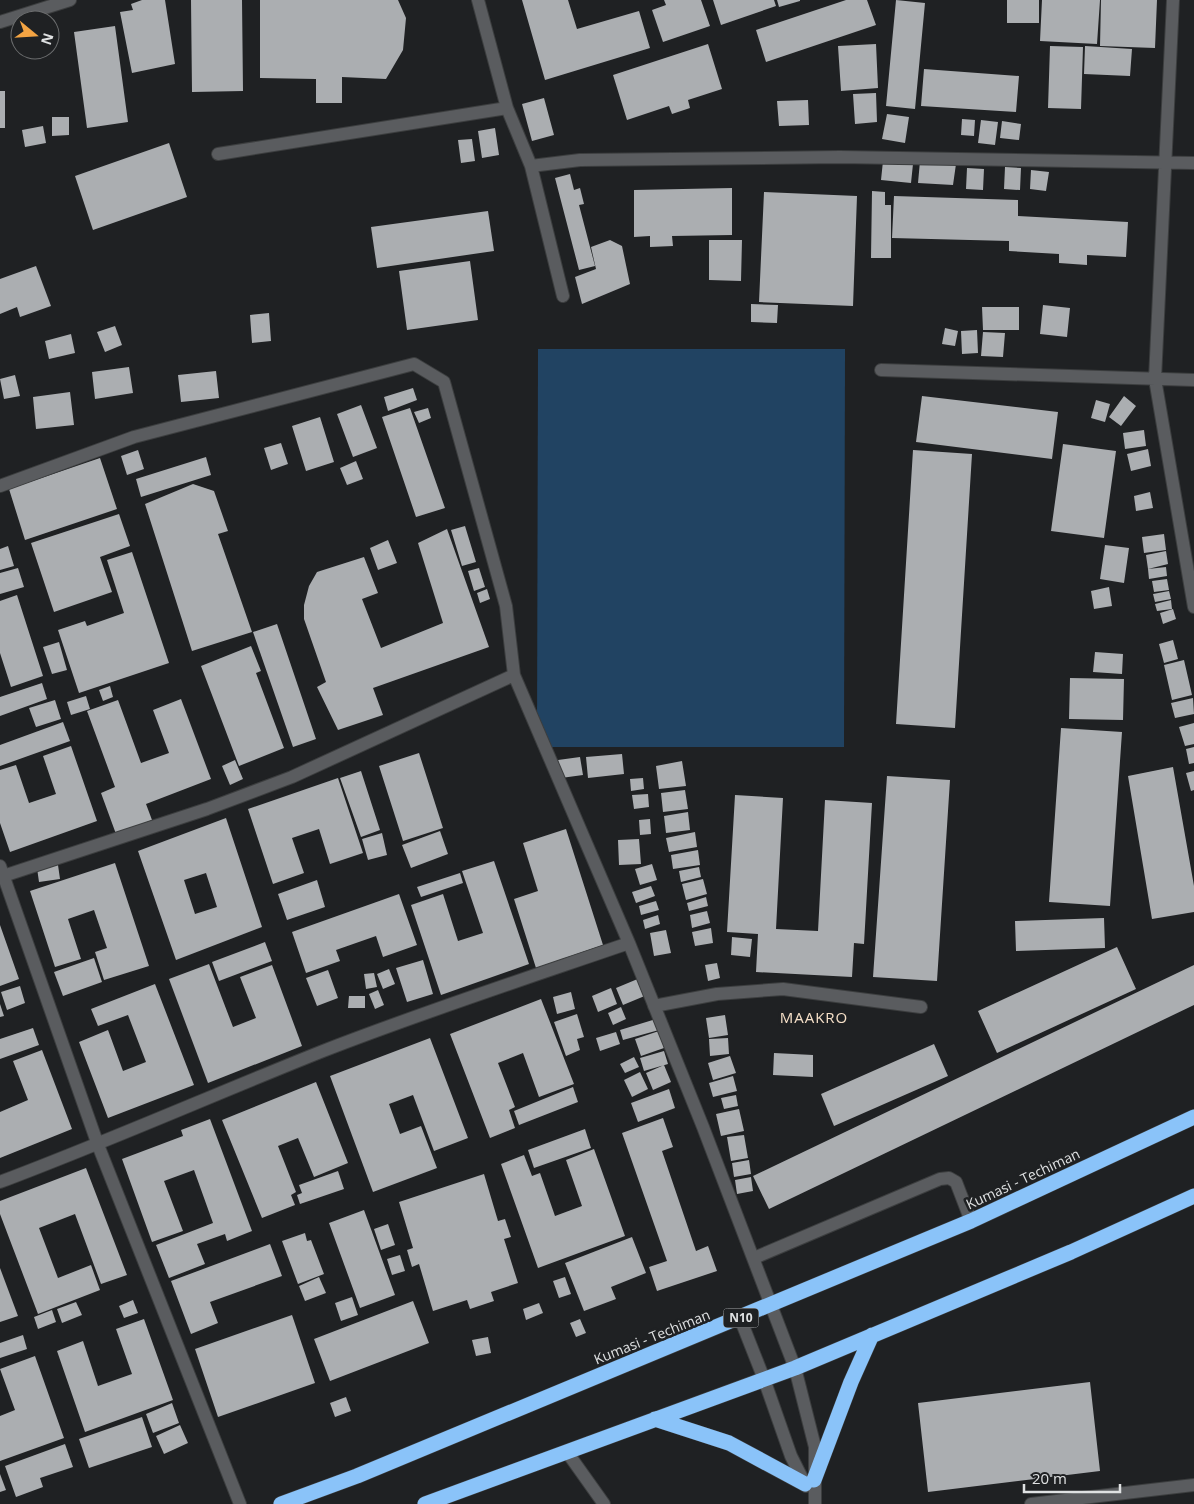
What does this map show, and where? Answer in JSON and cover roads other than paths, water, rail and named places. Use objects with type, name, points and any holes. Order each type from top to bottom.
[{"type":"highway","name":"Kumasi - Techiman","points":[[281,1504],[357,1476],[972,1221],[1194,1117]]},
{"type":"highway","points":[[425,1504],[452,1499],[567,1452],[795,1368],[1071,1252],[1194,1196]]},
{"type":"highway","points":[[655,1420],[729,1443],[810,1482],[872,1335]]},
{"type":"street","points":[[0,22],[70,0]]},
{"type":"street","points":[[478,0],[507,108],[531,166],[564,296]]},
{"type":"street","points":[[1173,0],[1154,380],[1194,607]]},
{"type":"street","points":[[218,154],[507,108]]},
{"type":"street","points":[[531,166],[580,160],[840,157],[1164,164],[1194,163]]},
{"type":"street","points":[[0,486],[134,437],[414,364],[444,382],[506,606],[514,675],[629,943],[772,1305],[795,1368],[815,1447],[810,1482]]},
{"type":"street","points":[[881,370],[1194,380]]},
{"type":"street","points":[[240,1504],[98,1145],[1,873],[207,809],[292,778],[514,675]]},
{"type":"street","points":[[0,1182],[98,1145],[323,1051],[485,992],[629,943]]},
{"type":"street","points":[[654,1006],[717,994],[783,989],[922,1007]]},
{"type":"street","points":[[754,1258],[940,1179],[949,1178],[956,1182],[972,1221]]},
{"type":"street","points":[[740,1318],[791,1456],[810,1482],[815,1501]]},
{"type":"street","points":[[567,1452],[604,1504]]},
{"type":"street","points":[[1031,1504],[1194,1484]]},
{"type":"district","name":"MAAKRO","points":[[814,1018]]}]
